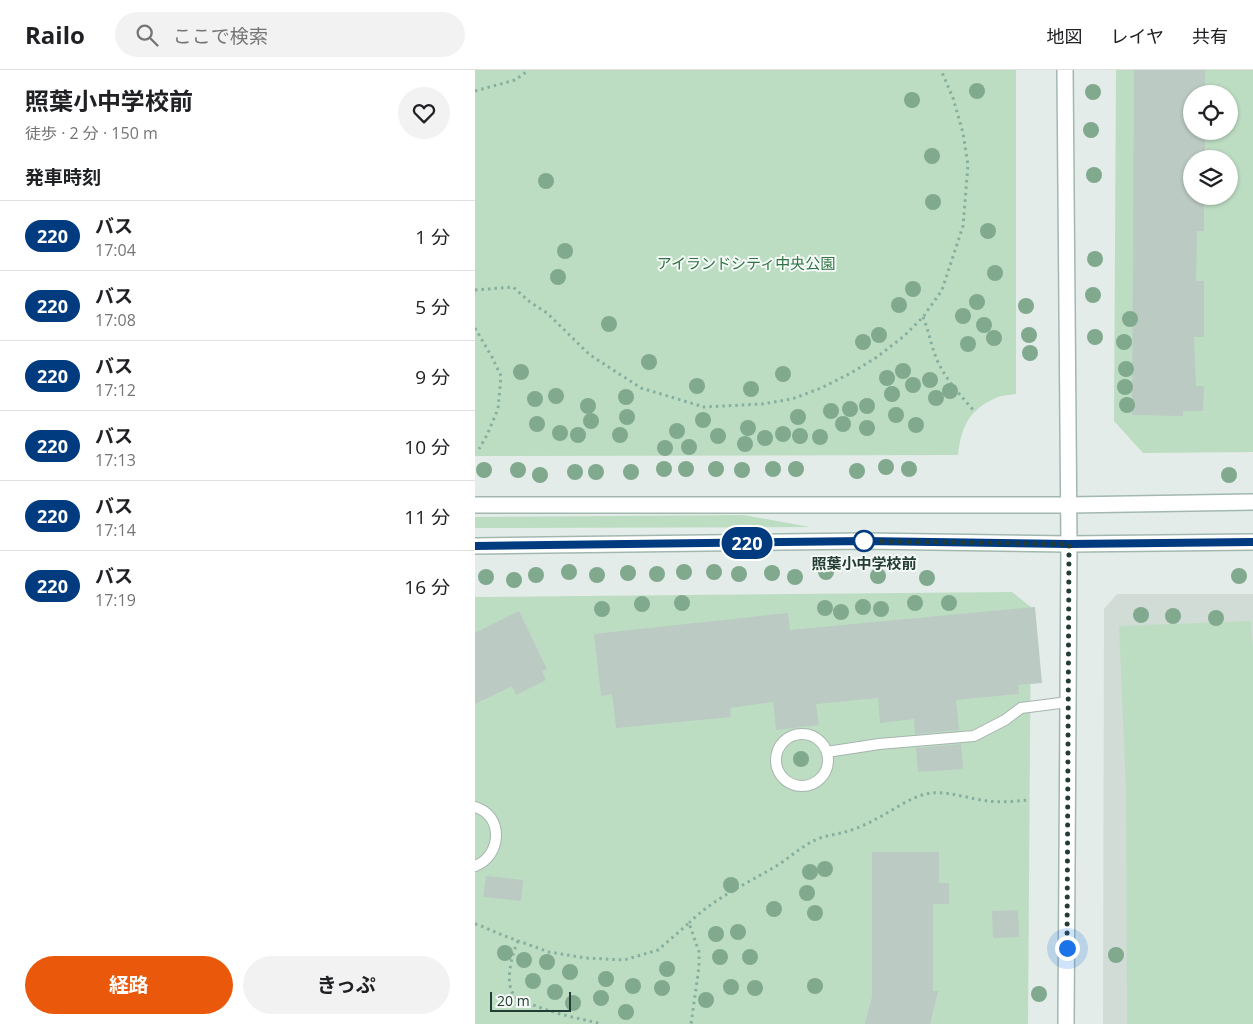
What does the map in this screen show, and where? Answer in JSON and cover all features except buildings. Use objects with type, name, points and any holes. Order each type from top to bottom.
[{"type":"street","points":[[1065,70],[1069,505],[1066,1024]]},
{"type":"street","points":[[475,505],[1069,505],[1253,502]]},
{"type":"street","points":[[475,546],[864,541],[1069,544],[1253,542]]},
{"type":"lane","points":[[827,752],[879,744],[974,736],[1005,720],[1021,708],[1068,702]]},
{"type":"lane","points":[[803,734],[817,738],[826,748],[827,752],[828,762],[824,774],[814,784],[800,786],[787,782],[778,772],[775,758],[780,745],[790,736],[803,734]]},
{"type":"lane","points":[[475,807],[488,814],[497,833],[493,852],[486,860],[475,866]]},
{"type":"path","points":[[475,90],[515,80],[529,70]]},
{"type":"path","points":[[475,290],[513,287],[530,302],[547,313],[590,355],[633,383],[641,388],[703,407],[762,404],[792,399],[821,388],[877,357],[904,336],[923,317],[942,290],[963,226],[967,165],[963,133],[953,98],[941,70]]},
{"type":"path","points":[[923,317],[938,361],[952,386],[975,412]]},
{"type":"path","points":[[475,328],[501,376],[498,409],[479,449]]},
{"type":"path","points":[[475,924],[549,952],[586,958],[624,960],[658,950],[699,913],[743,884],[780,864],[805,845],[877,819],[900,805],[921,796],[932,793],[989,802],[1029,800]]},
{"type":"path","points":[[689,923],[699,952],[699,966],[691,1024]]},
{"type":"path","points":[[518,941],[509,970],[511,990],[516,997],[541,1008],[602,1024]]},
{"type":"shaded area","points":[[1117,594],[1253,594],[1253,1024],[1103,1024],[1104,609]]},
{"type":"green space","name":"アイランドシティ中央公園","points":[[475,70],[1016,70],[1016,394],[1003,396],[987,402],[973,414],[968,420],[961,436],[958,455],[475,456]]},
{"type":"green space","points":[[1116,70],[1253,70],[1253,452],[1143,453],[1114,421]]},
{"type":"green space","points":[[744,515],[810,527],[475,528],[475,517]]},
{"type":"green space","points":[[1012,592],[1031,607],[1028,1024],[475,1024],[475,597]]},
{"type":"green space","points":[[1251,621],[1253,648],[1253,1024],[1127,1024],[1126,791],[1119,626]]},
{"type":"bus line","name":"220","points":[[475,546],[864,541],[1069,544],[1253,542]]},
{"type":"place","name":"照葉小中学校前","points":[[864,541]]},
{"type":"route","points":[[864,541],[1069,544],[1067,948]]}]
